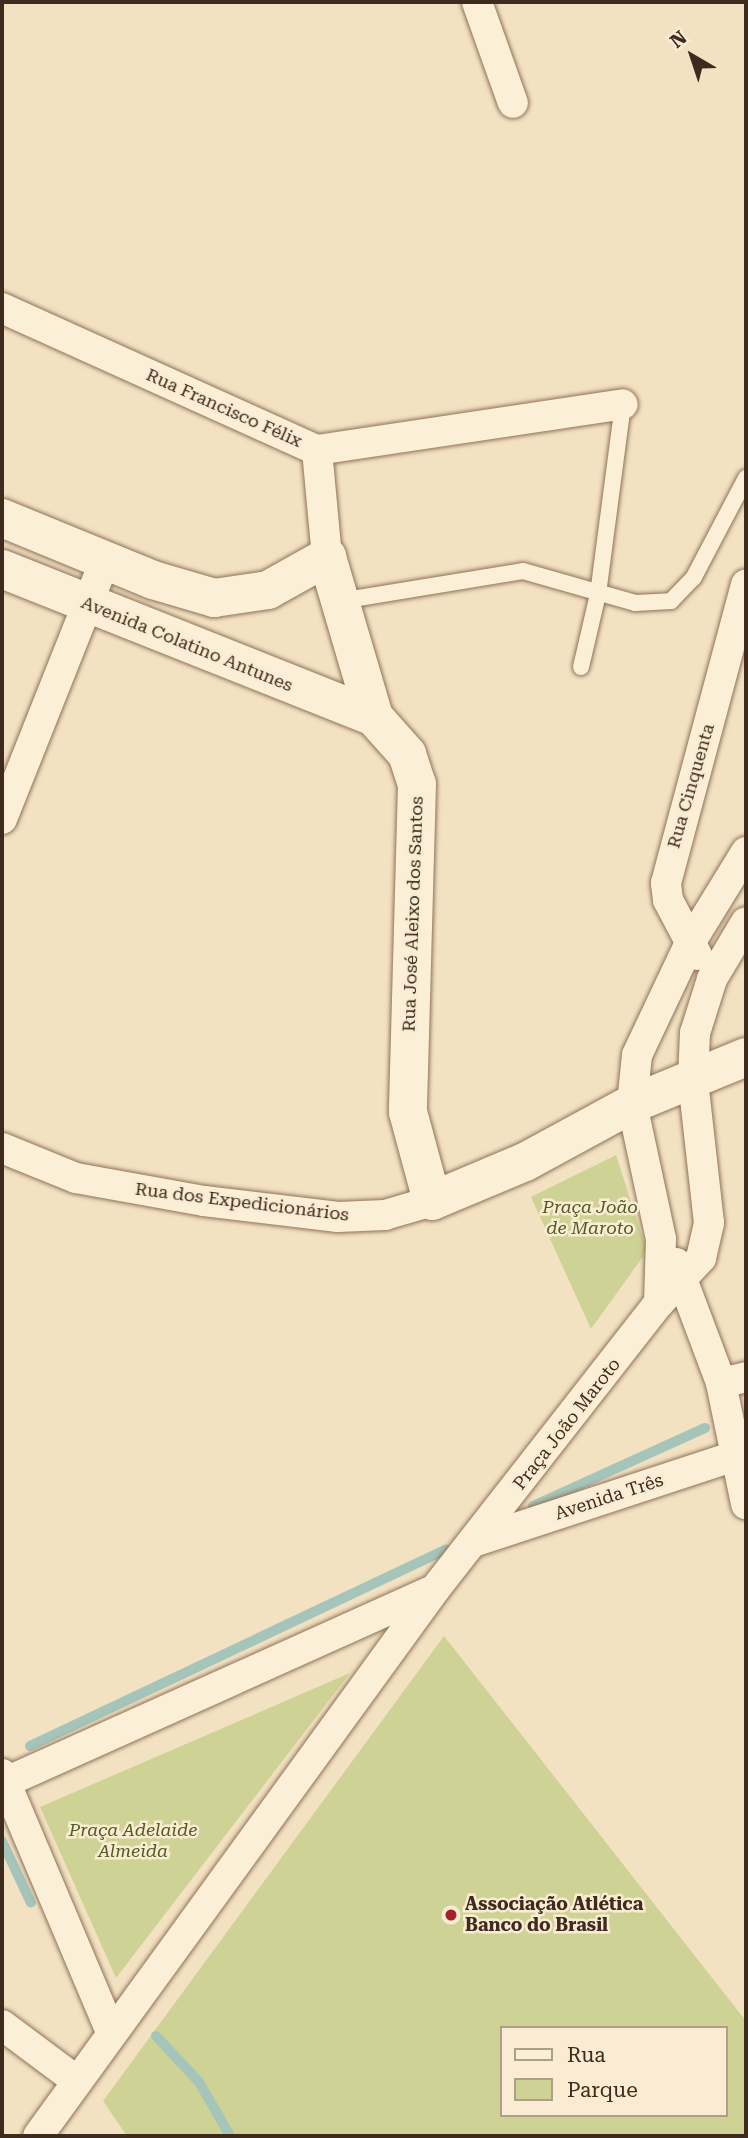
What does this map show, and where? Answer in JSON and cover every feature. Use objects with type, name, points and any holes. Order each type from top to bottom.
[{"type":"main road","points":[[2,518],[187,593],[231,598],[268,590],[327,558]]},
{"type":"main road","name":"Rua José Aleixo dos Santos","points":[[327,558],[374,717],[407,754],[417,784],[408,1112],[432,1201]]},
{"type":"main road","name":"Avenida Colatino Antunes","points":[[2,569],[374,717]]},
{"type":"main road","name":"Rua dos Expedicionários","points":[[432,1201],[525,1163],[632,1104],[746,1057]]},
{"type":"street","points":[[477,2],[513,103]]},
{"type":"street","name":"Rua Francisco Félix","points":[[2,308],[317,450],[623,404]]},
{"type":"street","name":"Rua José Aleixo dos Santos","points":[[317,450],[327,558]]},
{"type":"street","points":[[2,819],[106,560]]},
{"type":"street","name":"Rua Cinquenta","points":[[712,979],[668,900],[669,862],[746,585]]},
{"type":"street","points":[[659,1303],[662,1248],[632,1104],[644,1034],[690,943],[746,852]]},
{"type":"street","name":"Praça João Maroto","points":[[473,1542],[659,1303],[685,1278],[709,1237],[693,1080],[695,1033],[712,979],[746,922]]},
{"type":"street","name":"Rua dos Expedicionários","points":[[2,1148],[76,1178],[204,1201],[338,1217],[385,1215],[432,1201]]},
{"type":"street","points":[[662,1248],[685,1278],[734,1380],[746,1504]]},
{"type":"street","name":"Avenida Três","points":[[473,1542],[741,1453]]},
{"type":"street","points":[[37,2136],[436,1588],[473,1542]]},
{"type":"street","points":[[112,2035],[4,1778],[436,1588]]},
{"type":"street","points":[[2,2025],[77,2081]]},
{"type":"lane","points":[[581,667],[598,594],[623,404]]},
{"type":"lane","points":[[340,601],[506,571],[523,571],[598,594],[654,605],[684,592],[746,478]]},
{"type":"green space","name":"Praça João de Maroto","points":[[616,1155],[647,1251],[591,1329],[531,1197]]},
{"type":"green space","name":"Associação Atlética Banco do Brasil","points":[[444,1636],[746,2021],[746,2136],[127,2136],[103,2101]]},
{"type":"green space","name":"Praça Adelaide Almeida","points":[[350,1673],[116,1978],[40,1807]]},
{"type":"waterway","points":[[533,1506],[705,1428]]},
{"type":"waterway","points":[[30,1746],[446,1549]]},
{"type":"waterway","points":[[2,1841],[31,1903]]},
{"type":"waterway","points":[[156,2036],[199,2082],[230,2136]]},
{"type":"place","name":"Associação Atlética Banco do Brasil","points":[[451,1915]]}]
